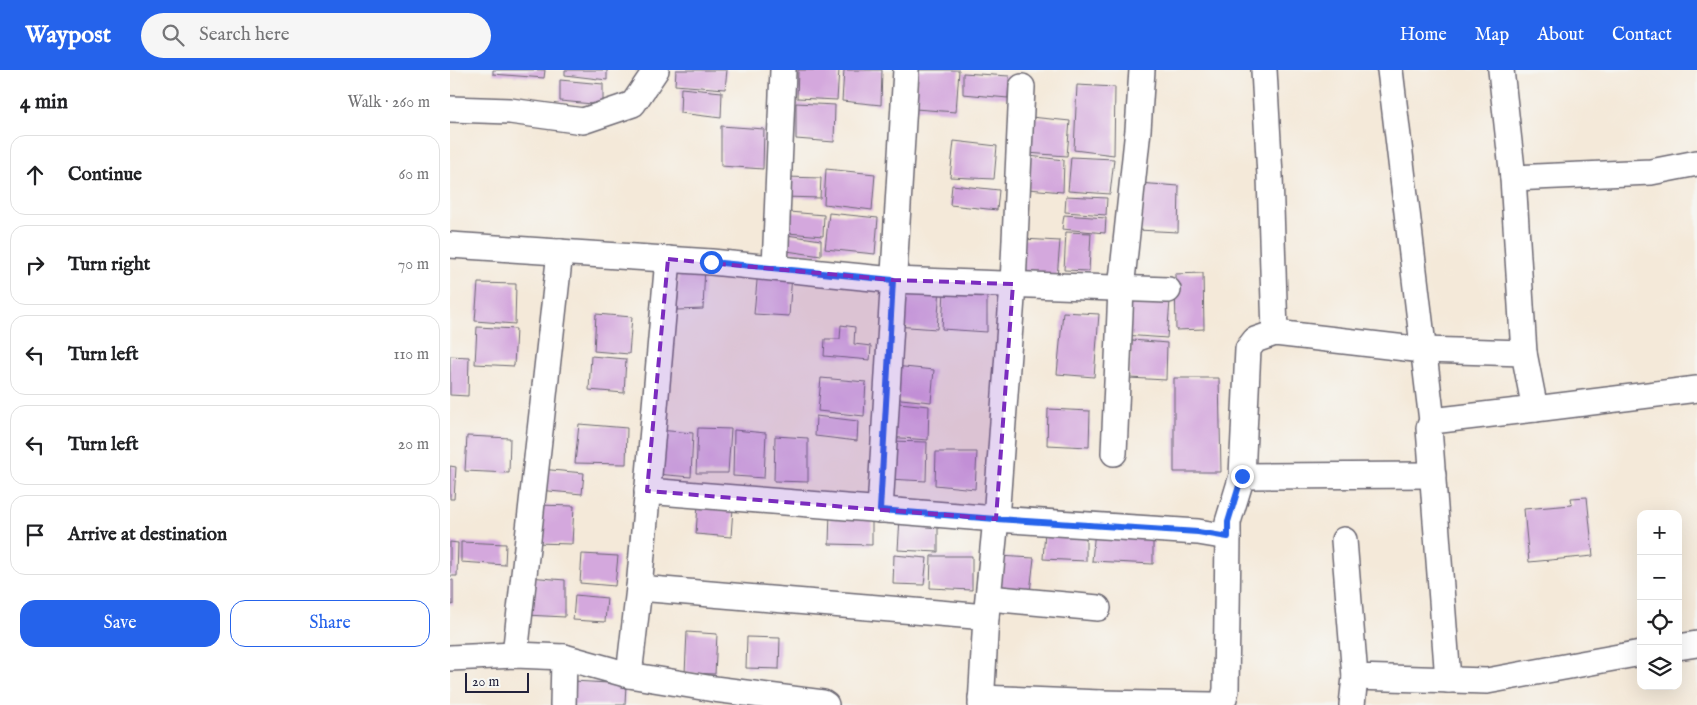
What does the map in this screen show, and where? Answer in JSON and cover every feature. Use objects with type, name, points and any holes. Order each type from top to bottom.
[{"type":"street","points":[[450,109],[510,111],[583,120],[633,104],[656,70]]},
{"type":"street","points":[[775,268],[783,70]]},
{"type":"street","points":[[880,510],[906,70]]},
{"type":"street","points":[[1114,453],[1121,289],[1138,130],[1142,70]]},
{"type":"street","points":[[1264,70],[1270,176],[1275,333]]},
{"type":"street","points":[[1390,70],[1432,421],[1429,428],[1448,680]]},
{"type":"street","points":[[1501,70],[1513,178],[1524,353],[1535,409]]},
{"type":"street","points":[[1022,87],[1012,284],[981,702],[1211,705]]},
{"type":"street","points":[[1513,178],[1651,172],[1697,162]]},
{"type":"street","points":[[450,245],[668,259],[893,280],[1168,290]]},
{"type":"street","points":[[515,655],[560,252]]},
{"type":"street","points":[[628,675],[639,588],[668,259]]},
{"type":"street","points":[[1219,705],[1224,698],[1226,690],[1228,522],[1242,476],[1248,349],[1255,340],[1275,333],[1423,350],[1524,353]]},
{"type":"street","points":[[1432,421],[1697,389]]},
{"type":"street","points":[[1242,476],[1433,475]]},
{"type":"street","points":[[647,491],[996,519],[1198,532],[1228,537]]},
{"type":"street","points":[[1344,540],[1355,677],[1352,705]]},
{"type":"street","points":[[639,588],[987,607],[1098,608]]},
{"type":"street","points":[[1682,646],[1697,644]]},
{"type":"street","points":[[1355,677],[1487,682],[1637,654]]},
{"type":"street","points":[[450,658],[515,655],[564,657],[628,675],[823,703],[826,705]]},
{"type":"street","points":[[563,705],[564,657]]},
{"type":"highlighted area","points":[[668,259],[893,280],[1013,284],[996,519],[647,491]]},
{"type":"building","points":[[493,70],[545,70],[544,78],[493,74]]},
{"type":"building","points":[[565,70],[607,70],[607,80],[565,75]]},
{"type":"building","points":[[676,70],[727,70],[725,89],[675,85]]},
{"type":"building","points":[[798,70],[839,70],[837,100],[797,98]]},
{"type":"building","points":[[844,70],[882,70],[881,105],[842,101]]},
{"type":"building","points":[[917,70],[959,70],[956,112],[915,109]]},
{"type":"building","points":[[963,73],[1009,76],[1008,98],[963,94]]},
{"type":"building","points":[[560,80],[603,84],[603,105],[560,101]]},
{"type":"building","points":[[1077,85],[1115,87],[1114,155],[1074,150]]},
{"type":"building","points":[[681,88],[722,92],[721,118],[680,113]]},
{"type":"building","points":[[796,103],[835,105],[834,142],[796,139]]},
{"type":"building","points":[[1031,117],[1070,121],[1067,156],[1027,153]]},
{"type":"building","points":[[721,126],[764,129],[763,169],[721,166]]},
{"type":"building","points":[[954,141],[997,146],[994,179],[950,177]]},
{"type":"building","points":[[1029,156],[1064,160],[1063,192],[1028,189]]},
{"type":"building","points":[[1071,157],[1114,159],[1110,194],[1068,191]]},
{"type":"building","points":[[826,169],[875,174],[872,210],[824,204]]},
{"type":"building","points":[[786,177],[821,178],[820,198],[783,197]]},
{"type":"building","points":[[1138,183],[1179,186],[1178,232],[1137,230]]},
{"type":"building","points":[[952,185],[999,190],[997,210],[950,205]]},
{"type":"building","points":[[1066,196],[1107,198],[1106,215],[1065,212]]},
{"type":"building","points":[[789,212],[824,215],[823,236],[788,233]]},
{"type":"building","points":[[829,213],[878,218],[875,254],[825,249]]},
{"type":"building","points":[[1064,215],[1106,218],[1105,233],[1062,229]]},
{"type":"building","points":[[1066,232],[1091,233],[1089,271],[1064,270]]},
{"type":"building","points":[[780,234],[821,240],[821,256],[780,250]]},
{"type":"building","points":[[1023,239],[1060,241],[1057,278],[1020,276]]},
{"type":"building","points":[[680,265],[705,265],[703,309],[677,310]]},
{"type":"building","points":[[758,270],[792,274],[789,316],[754,314]]},
{"type":"building","points":[[1203,273],[1204,329],[1176,330],[1175,274]]},
{"type":"building","points":[[478,283],[516,284],[515,324],[475,321]]},
{"type":"building","points":[[897,284],[940,287],[937,329],[895,326]]},
{"type":"building","points":[[944,290],[987,293],[987,332],[942,329]]},
{"type":"building","points":[[1126,298],[1170,301],[1167,338],[1124,335]]},
{"type":"building","points":[[1063,312],[1099,314],[1094,377],[1057,374]]},
{"type":"building","points":[[596,314],[632,317],[629,354],[594,351]]},
{"type":"building","points":[[841,325],[855,327],[854,344],[871,346],[870,360],[824,356],[825,339],[840,339]]},
{"type":"building","points":[[477,327],[516,329],[514,366],[475,364]]},
{"type":"building","points":[[1132,340],[1167,343],[1166,380],[1129,378]]},
{"type":"building","points":[[450,356],[469,357],[468,396],[450,395]]},
{"type":"building","points":[[591,356],[626,359],[624,393],[589,390]]},
{"type":"building","points":[[894,366],[934,370],[931,402],[891,398]]},
{"type":"building","points":[[821,378],[866,382],[864,416],[818,411]]},
{"type":"building","points":[[1174,378],[1219,378],[1221,472],[1174,472]]},
{"type":"building","points":[[889,402],[929,406],[928,440],[888,437]]},
{"type":"building","points":[[1048,409],[1090,411],[1089,447],[1047,445]]},
{"type":"building","points":[[816,416],[858,421],[857,441],[815,436]]},
{"type":"building","points":[[579,424],[627,428],[626,464],[575,463]]},
{"type":"building","points":[[698,428],[731,429],[728,473],[696,473]]},
{"type":"building","points":[[658,430],[693,433],[691,477],[656,474]]},
{"type":"building","points":[[734,430],[766,433],[764,478],[733,476]]},
{"type":"building","points":[[467,436],[510,438],[509,473],[465,471]]},
{"type":"building","points":[[775,436],[808,438],[808,482],[774,481]]},
{"type":"building","points":[[890,441],[927,442],[926,481],[888,479]]},
{"type":"building","points":[[936,452],[977,452],[975,489],[935,485]]},
{"type":"building","points":[[450,466],[456,467],[454,499],[450,499]]},
{"type":"building","points":[[540,469],[584,473],[582,494],[538,490]]},
{"type":"building","points":[[1587,497],[1593,556],[1529,562],[1524,509],[1572,505],[1571,498]]},
{"type":"building","points":[[698,504],[733,508],[731,537],[696,534]]},
{"type":"building","points":[[537,505],[574,506],[572,544],[534,543]]},
{"type":"building","points":[[830,510],[872,514],[872,545],[829,544]]},
{"type":"building","points":[[900,518],[938,519],[938,552],[898,550]]},
{"type":"building","points":[[1045,530],[1086,532],[1086,561],[1043,559]]},
{"type":"building","points":[[1095,530],[1153,533],[1153,564],[1092,561]]},
{"type":"building","points":[[450,542],[458,543],[457,576],[450,576]]},
{"type":"building","points":[[461,542],[506,544],[505,565],[461,562]]},
{"type":"building","points":[[582,554],[618,556],[615,586],[580,583]]},
{"type":"building","points":[[894,555],[927,558],[924,585],[893,584]]},
{"type":"building","points":[[931,556],[972,556],[972,590],[930,588]]},
{"type":"building","points":[[998,556],[1034,558],[1030,592],[995,589]]},
{"type":"building","points":[[529,577],[565,580],[565,617],[526,615]]},
{"type":"building","points":[[450,580],[453,580],[453,605],[450,604]]},
{"type":"building","points":[[575,595],[607,598],[605,622],[573,620]]},
{"type":"building","points":[[687,632],[717,634],[715,674],[685,673]]},
{"type":"building","points":[[747,637],[780,638],[779,669],[746,668]]},
{"type":"building","points":[[573,681],[626,684],[625,705],[572,705]]},
{"type":"route","points":[[711,262],[893,280],[880,510],[1198,532],[1228,537],[1228,522],[1242,476]]}]
